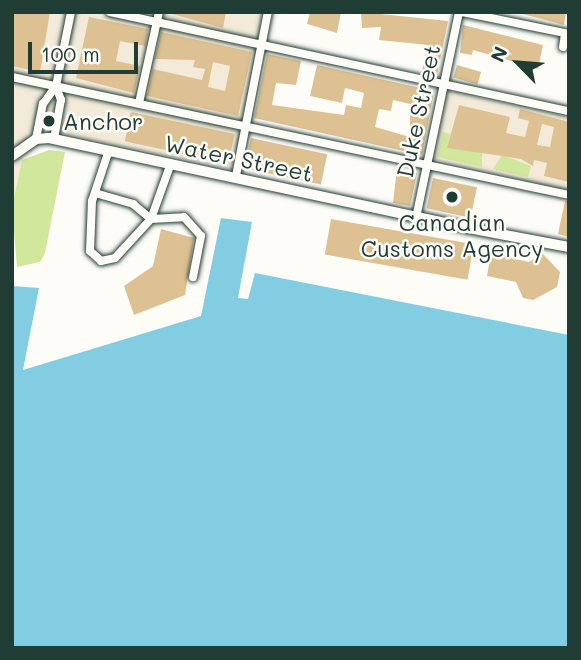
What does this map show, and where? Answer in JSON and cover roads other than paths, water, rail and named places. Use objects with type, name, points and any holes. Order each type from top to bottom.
[{"type":"main road","name":"Water Street","points":[[36,138],[109,150],[416,218],[569,247]]},
{"type":"main road","points":[[15,150],[36,138]]},
{"type":"street","points":[[36,138],[43,104],[56,86],[71,12]]},
{"type":"street","points":[[110,12],[443,84],[511,103],[569,111]]},
{"type":"street","points":[[139,103],[159,12]]},
{"type":"street","points":[[236,176],[268,12]]},
{"type":"street","points":[[460,12],[567,34],[563,47]]},
{"type":"street","name":"Duke Street","points":[[416,218],[460,12]]},
{"type":"street","points":[[12,77],[569,195]]},
{"type":"street","points":[[54,139],[61,100],[56,86]]},
{"type":"street","points":[[109,150],[95,193],[87,239],[101,261],[115,258],[151,219],[172,163]]},
{"type":"street","points":[[95,193],[133,204],[151,219],[195,223],[201,236],[193,277]]},
{"type":"water","points":[[221,218],[252,222],[238,298],[248,299],[255,273],[569,335],[569,648],[12,648],[12,286],[39,288],[23,370],[201,316]]},
{"type":"place","name":"Anchor","points":[[49,121]]},
{"type":"place","name":"Canadian Customs Agency","points":[[452,197]]}]
